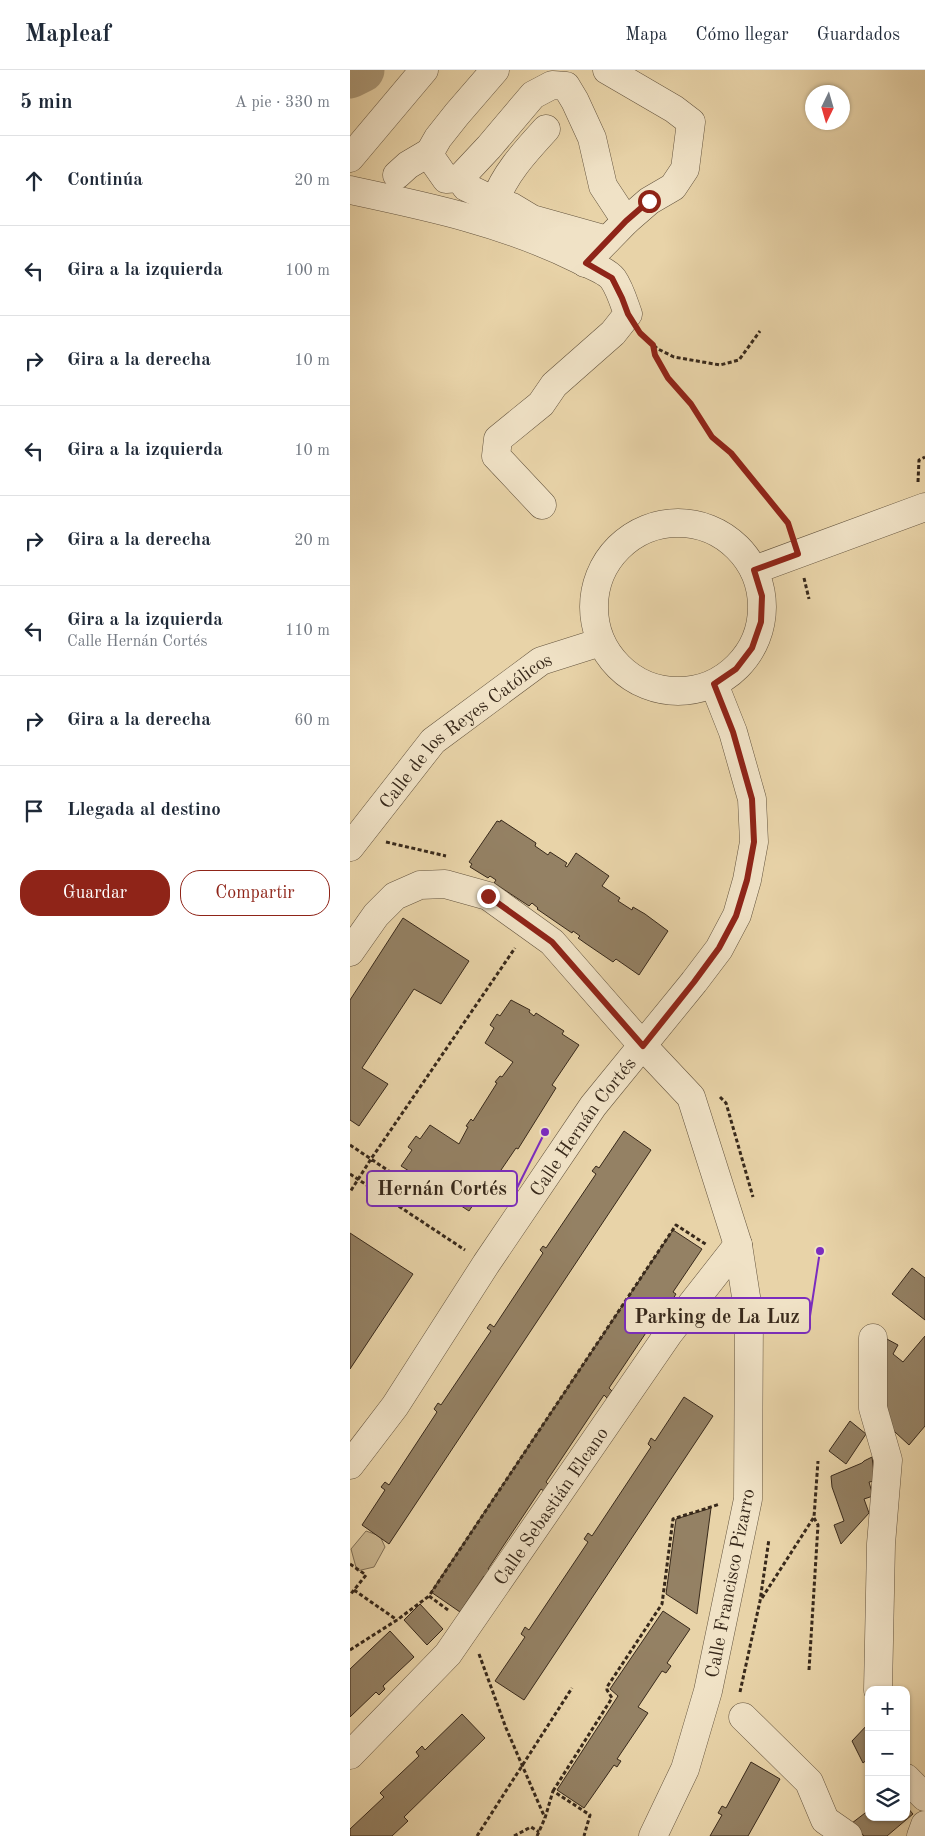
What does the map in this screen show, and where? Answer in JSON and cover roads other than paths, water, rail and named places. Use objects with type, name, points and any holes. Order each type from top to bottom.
[{"type":"street","points":[[350,158],[424,70]]},
{"type":"street","points":[[397,175],[408,165],[430,152],[438,138],[495,70]]},
{"type":"street","points":[[586,263],[626,221],[649,201],[673,187],[685,169],[691,122],[674,109],[607,70]]},
{"type":"street","points":[[430,152],[432,159],[446,179],[460,178],[490,147],[533,95],[552,85],[566,86],[579,108],[592,138],[603,186],[626,221]]},
{"type":"street","points":[[494,202],[500,186],[526,151],[546,129]]},
{"type":"street","points":[[460,178],[466,187],[494,202],[512,207],[532,219],[607,240]]},
{"type":"street","points":[[350,190],[436,208],[507,228],[586,263],[612,278],[628,314],[614,333],[554,385],[540,404],[498,439],[496,456],[542,505]]},
{"type":"street","points":[[754,570],[925,507]]},
{"type":"street","points":[[685,523],[713,530],[737,547],[754,570],[762,596],[761,622],[752,648],[736,669],[714,684],[688,691],[662,690],[636,681],[615,665],[600,642],[593,614],[596,585],[608,558],[629,538],[655,525],[685,523]]},
{"type":"street","name":"Calle de los Reyes Católicos","points":[[354,841],[433,741],[541,661],[600,642]]},
{"type":"street","name":"Calle Hernán Cortés","points":[[350,1465],[395,1406],[486,1264],[594,1106],[694,982],[719,948],[736,916],[747,880],[754,842],[752,799],[733,732],[714,684]]},
{"type":"street","name":"Calle Francisco Pizarro","points":[[350,952],[376,915],[395,896],[420,885],[445,884],[488,896],[552,942],[643,1046],[691,1097],[738,1245],[749,1316],[748,1499],[708,1691],[685,1770],[653,1836]]},
{"type":"street","name":"Calle Sebastián Elcano","points":[[350,1755],[448,1654],[669,1333],[738,1245]]},
{"type":"street","points":[[873,1338],[873,1408],[888,1460],[880,1544],[878,1686]]},
{"type":"street","points":[[743,1717],[809,1782],[825,1820],[848,1836]]},
{"type":"street","points":[[910,1782],[925,1797]]},
{"type":"street","points":[[921,1836],[925,1825]]},
{"type":"waterway","points":[[350,76],[362,70]]},
{"type":"place","name":"Hernán Cortés","points":[[545,1132]]},
{"type":"place","name":"Parking de La Luz","points":[[820,1251]]}]
